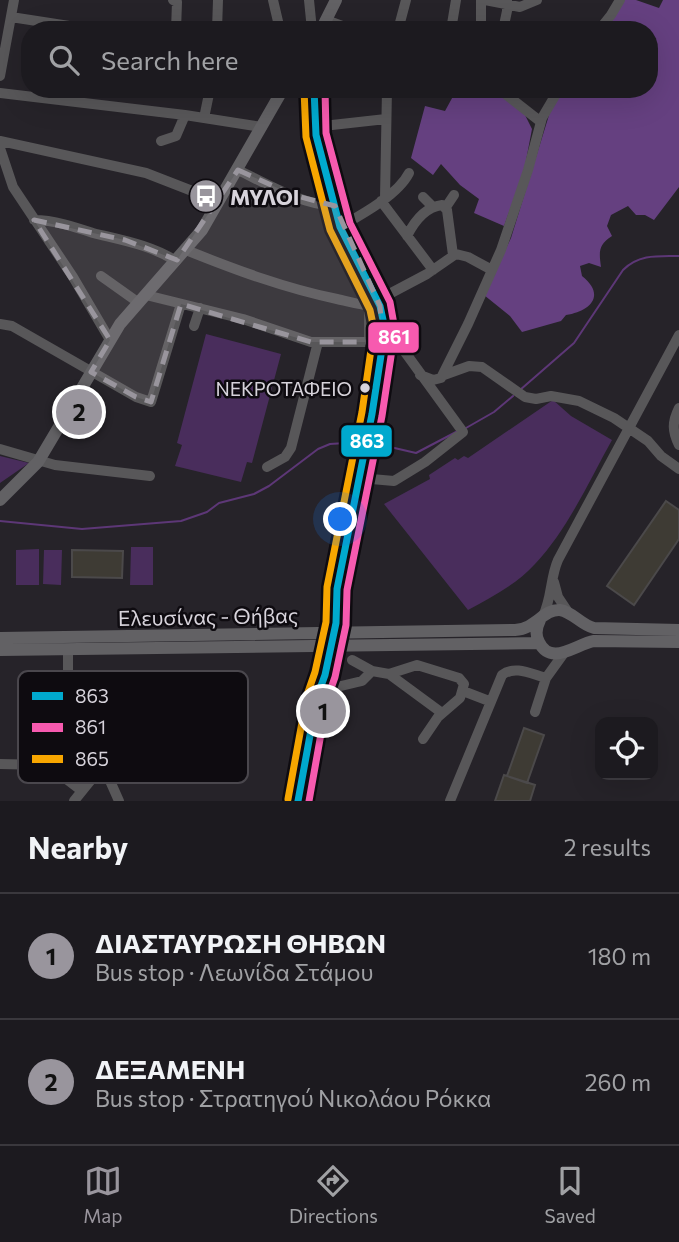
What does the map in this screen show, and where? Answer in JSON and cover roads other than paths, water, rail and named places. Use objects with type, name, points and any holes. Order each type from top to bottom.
[{"type":"main road","points":[[326,21],[336,0]]},
{"type":"main road","points":[[0,500],[38,462],[110,340],[186,250],[238,170],[278,98]]},
{"type":"main road","points":[[314,98],[314,127],[340,227],[378,303],[384,336],[360,478],[328,639],[323,681],[317,697]]},
{"type":"main road","points":[[302,799],[318,674],[338,604],[337,589]]},
{"type":"main road","points":[[338,604],[347,621],[354,626],[382,632]]},
{"type":"main road","name":"Ελευσίνας - Θήβας","points":[[0,650],[271,645],[382,632],[522,630],[557,610],[594,628],[679,630]]},
{"type":"main road","points":[[569,650],[580,634],[572,617]]},
{"type":"main road","points":[[541,618],[536,632],[541,645]]},
{"type":"main road","name":"Ελευσίνας - Θήβας","points":[[0,639],[328,639],[541,645],[553,653],[594,641],[679,642]]},
{"type":"main road","points":[[271,645],[306,654],[313,661],[318,674]]},
{"type":"street","points":[[0,76],[14,0]]},
{"type":"street","points":[[173,0],[177,2],[177,21]]},
{"type":"street","points":[[217,21],[218,0]]},
{"type":"street","points":[[273,0],[278,21]]},
{"type":"street","points":[[309,0],[311,21]]},
{"type":"street","points":[[400,21],[406,0]]},
{"type":"street","points":[[452,21],[456,0]]},
{"type":"street","points":[[482,21],[483,0],[520,7],[537,0]]},
{"type":"street","points":[[606,21],[620,0]]},
{"type":"street","points":[[504,21],[507,3]]},
{"type":"street","points":[[11,17],[37,21]]},
{"type":"street","points":[[0,93],[21,95]]},
{"type":"street","points":[[46,98],[262,127]]},
{"type":"street","points":[[83,102],[84,98]]},
{"type":"street","points":[[204,118],[208,98]]},
{"type":"street","points":[[387,98],[383,199],[433,270]]},
{"type":"street","points":[[510,98],[541,122]]},
{"type":"street","points":[[444,375],[492,270],[519,201],[541,122],[554,98]]},
{"type":"street","points":[[161,141],[176,136],[186,115]]},
{"type":"street","points":[[314,127],[386,119]]},
{"type":"street","points":[[0,141],[146,173],[218,201]]},
{"type":"street","points":[[0,148],[13,187],[73,277],[110,340]]},
{"type":"street","points":[[238,170],[293,195],[335,206]]},
{"type":"street","points":[[340,227],[383,199],[399,186],[409,173]]},
{"type":"street","points":[[453,256],[446,207],[454,195]]},
{"type":"street","points":[[424,197],[433,207]]},
{"type":"street","points":[[407,236],[420,216],[438,204],[446,207]]},
{"type":"street","points":[[34,220],[125,240],[176,261]]},
{"type":"street","points":[[186,250],[250,276],[306,293],[365,306],[378,303],[453,256],[461,254],[492,270]]},
{"type":"street","points":[[101,276],[143,299],[200,308],[268,326],[303,340],[318,342],[394,337],[463,432],[425,462],[394,481],[360,478]]},
{"type":"street","points":[[0,324],[12,326],[136,397],[151,402],[181,304]]},
{"type":"street","points":[[194,326],[200,308]]},
{"type":"street","points":[[541,618],[548,604],[553,573],[562,553],[679,335]]},
{"type":"street","points":[[267,467],[285,457],[291,448],[318,342]]},
{"type":"street","points":[[421,375],[433,380],[469,366],[479,366],[525,397],[536,399],[551,396],[579,401],[631,428],[679,470]]},
{"type":"street","points":[[679,408],[674,419],[673,434],[679,445]]},
{"type":"street","points":[[0,449],[38,462],[150,476]]},
{"type":"street","points":[[553,573],[558,597],[572,617]]},
{"type":"street","points":[[535,712],[546,678],[547,664],[541,645]]},
{"type":"street","points":[[68,649],[68,671]]},
{"type":"street","points":[[546,678],[569,650]]},
{"type":"street","points":[[352,660],[372,671],[389,674],[442,713]]},
{"type":"street","points":[[389,674],[417,665],[459,678],[464,684],[456,704],[442,713],[423,738]]},
{"type":"street","points":[[450,801],[498,681],[507,671],[520,670],[546,678]]},
{"type":"street","points":[[341,686],[362,681],[372,671]]},
{"type":"street","points":[[463,691],[489,701]]},
{"type":"street","points":[[0,764],[18,764]]},
{"type":"street","points":[[72,783],[82,791]]},
{"type":"street","points":[[74,801],[88,783]]},
{"type":"street","points":[[111,783],[119,801]]},
{"type":"waterway","points":[[520,390],[574,343],[623,270],[636,261],[649,257],[679,256]]},
{"type":"waterway","points":[[466,428],[494,412],[513,396]]},
{"type":"waterway","points":[[373,443],[416,453],[458,431]]},
{"type":"waterway","points":[[0,521],[82,529],[181,521],[207,512],[219,503],[254,494],[318,449],[330,444],[361,442]]},
{"type":"place","name":"ΜΥΛΟΙ","points":[[206,196]]},
{"type":"place","name":"ΝΕΚΡΟΤΑΦΕΙΟ","points":[[365,388]]},
{"type":"place","name":"ΔΕΞΑΜΕΝΗ","points":[[79,412]]},
{"type":"place","name":"ΔΙΑΣΤΑΥΡΩΣΗ ΘΗΒΩΝ","points":[[323,711]]}]
